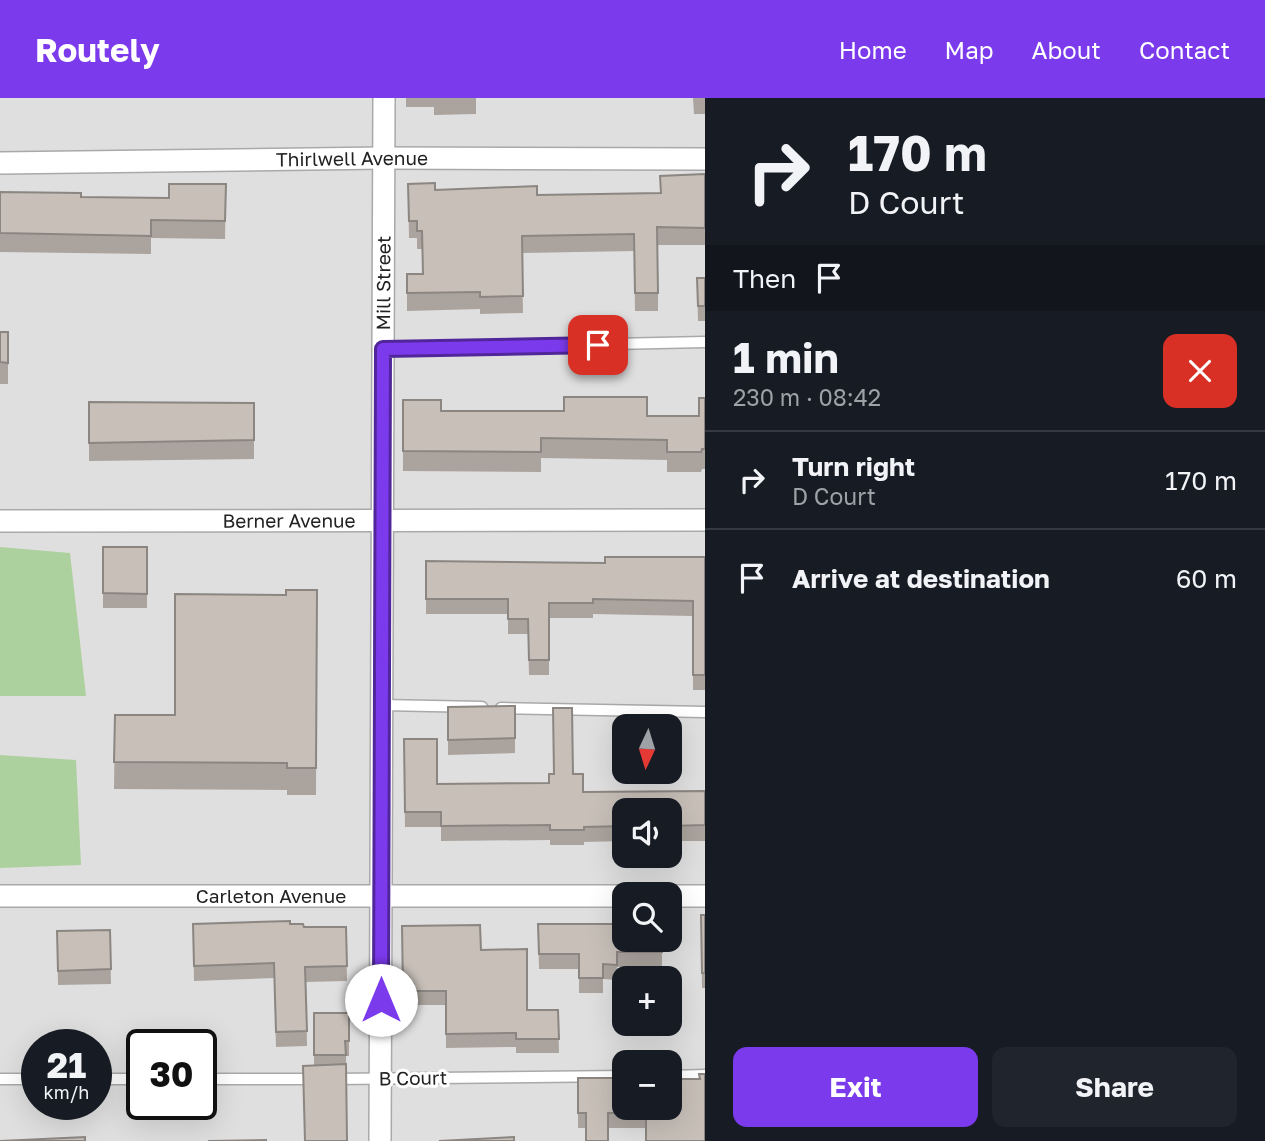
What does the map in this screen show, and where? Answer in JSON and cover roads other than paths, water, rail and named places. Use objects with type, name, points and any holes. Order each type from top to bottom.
[{"type":"street","name":"Mill Street","points":[[380,1141],[384,98]]},
{"type":"street","name":"Thirlwell Avenue","points":[[0,163],[384,158],[705,159]]},
{"type":"street","name":"Berner Avenue","points":[[0,521],[705,520]]},
{"type":"street","name":"Carleton Avenue","points":[[0,896],[612,896]]},
{"type":"street","points":[[682,896],[705,896]]},
{"type":"lane","points":[[383,349],[705,342]]},
{"type":"lane","points":[[382,705],[705,712]]},
{"type":"lane","points":[[682,1076],[705,1075]]},
{"type":"lane","name":"B Court","points":[[217,1079],[612,1076]]},
{"type":"lane","points":[[0,1079],[21,1079]]}]
